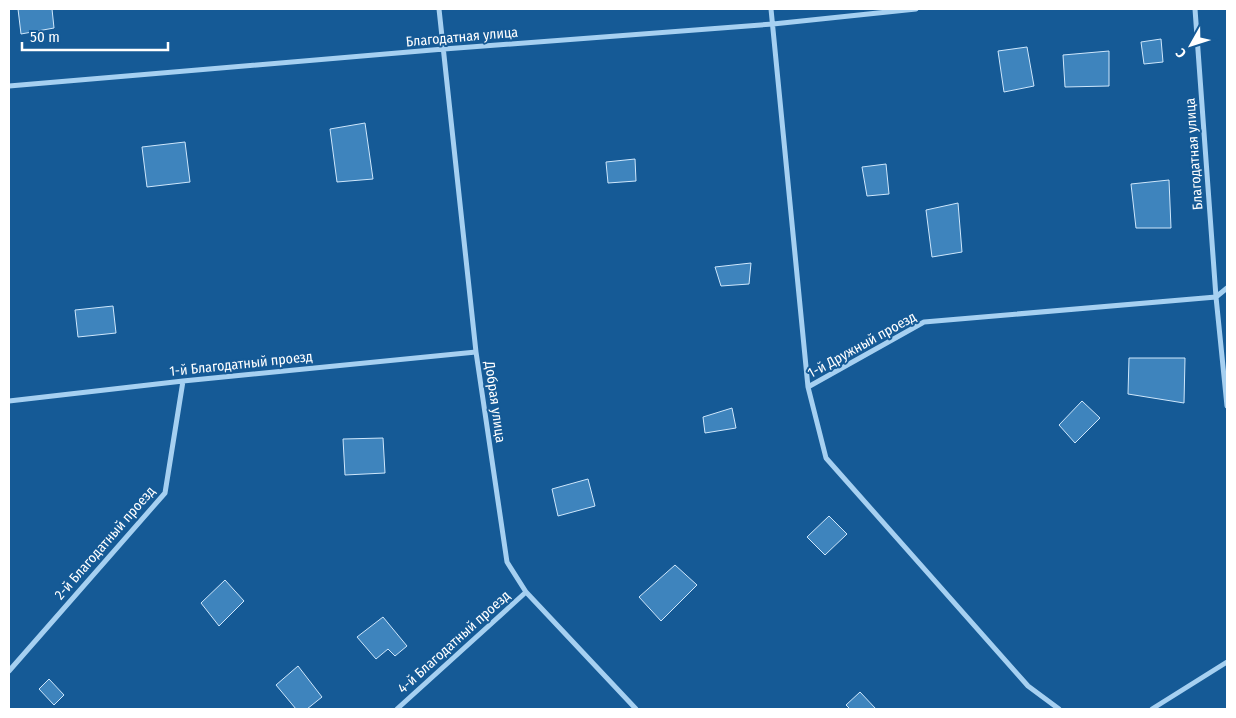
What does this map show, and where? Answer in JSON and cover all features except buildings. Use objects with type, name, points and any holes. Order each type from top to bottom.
[{"type":"street","name":"Добрая улица","points":[[439,9],[476,352],[507,562],[526,592],[636,709]]},
{"type":"street","name":"1-й Дружный проезд","points":[[771,9],[808,387],[924,322],[1216,297]]},
{"type":"street","name":"Благодатная улица","points":[[9,86],[444,49],[772,24],[916,9]]},
{"type":"street","name":"Благодатная улица","points":[[1195,9],[1216,297],[1227,406]]},
{"type":"street","points":[[1216,297],[1227,288]]},
{"type":"street","name":"1-й Благодатный проезд","points":[[9,401],[183,381],[476,352]]},
{"type":"street","name":"2-й Благодатный проезд","points":[[9,671],[165,493],[183,381]]},
{"type":"street","points":[[808,387],[826,458],[1028,686],[1059,709]]},
{"type":"street","name":"4-й Благодатный проезд","points":[[397,709],[526,592]]},
{"type":"street","points":[[1152,709],[1227,662]]}]
